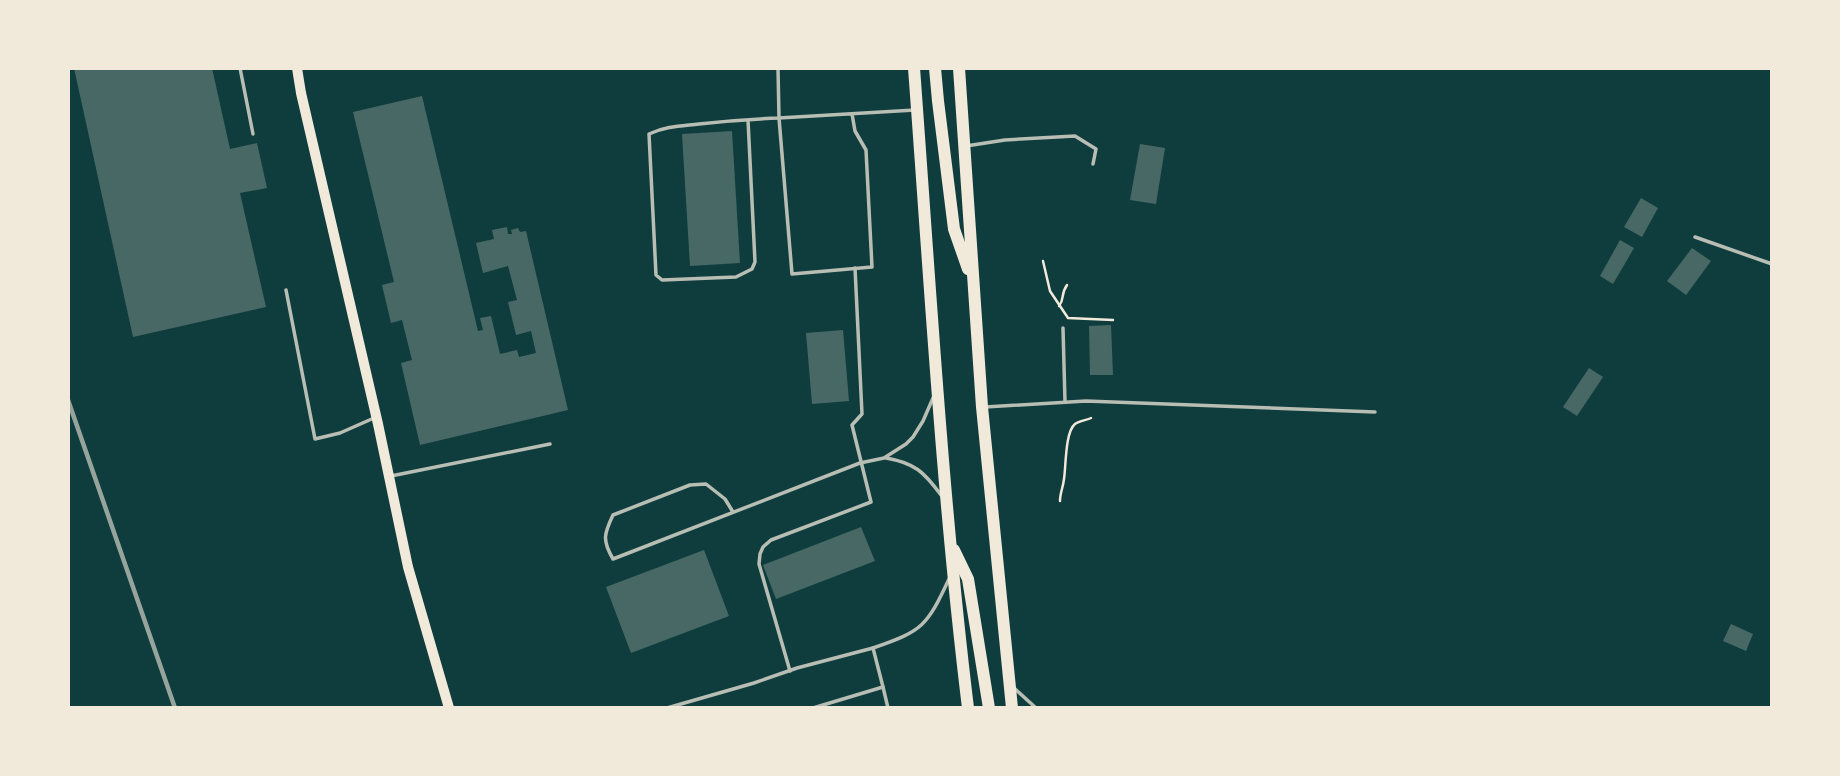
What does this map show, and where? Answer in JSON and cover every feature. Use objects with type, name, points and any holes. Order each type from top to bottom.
[{"type":"highway","points":[[914,68],[946,502],[968,708]]},
{"type":"highway","points":[[935,68],[954,229],[974,286]]},
{"type":"highway","points":[[958,68],[982,407],[1012,708]]},
{"type":"highway","points":[[950,540],[968,579],[989,708]]},
{"type":"main road","points":[[297,68],[408,567],[449,708]]},
{"type":"lane","points":[[240,68],[253,134]]},
{"type":"lane","points":[[778,68],[779,118],[792,274],[872,267],[866,150],[855,131],[852,114]]},
{"type":"lane","points":[[748,120],[755,262],[752,269],[736,277],[662,280],[656,275],[649,134],[663,127],[748,120],[917,110]]},
{"type":"lane","points":[[964,146],[1005,139],[1075,136],[1096,149],[1093,164]]},
{"type":"lane","points":[[1695,237],[1772,264]]},
{"type":"lane","points":[[790,671],[759,564],[763,547],[771,540],[871,502],[852,425],[862,414],[855,268]]},
{"type":"lane","points":[[286,290],[315,439],[341,433],[376,417]]},
{"type":"lane","points":[[1063,328],[1065,402]]},
{"type":"lane","points":[[884,458],[906,444],[913,436],[937,389]]},
{"type":"lane","points":[[982,407],[1086,401],[1375,412]]},
{"type":"lane","points":[[389,476],[550,444]]},
{"type":"lane","points":[[733,512],[725,499],[706,484],[690,485],[613,515],[605,531],[606,547],[613,559],[860,463],[884,458],[900,460],[918,469],[925,474],[946,502]]},
{"type":"lane","points":[[667,708],[903,638],[929,618],[953,571]]},
{"type":"lane","points":[[873,648],[888,708]]},
{"type":"lane","points":[[1009,684],[1036,708]]},
{"type":"lane","points":[[813,708],[883,687]]},
{"type":"path","points":[[1043,261],[1050,291],[1068,318],[1112,320]]},
{"type":"path","points":[[1059,306],[1067,285]]},
{"type":"path","points":[[1060,501],[1067,444],[1072,429],[1077,423],[1091,418]]},
{"type":"building","points":[[74,68],[212,68],[230,149],[257,143],[267,188],[240,193],[266,307],[133,337]]},
{"type":"building","points":[[422,96],[478,331],[483,330],[480,318],[491,316],[500,354],[517,350],[519,357],[536,353],[531,331],[516,335],[508,302],[517,300],[508,266],[483,273],[476,243],[494,239],[492,230],[507,227],[508,234],[518,228],[520,232],[526,231],[568,410],[420,445],[401,363],[412,360],[402,320],[391,323],[382,285],[394,282],[353,112]]},
{"type":"building","points":[[732,131],[740,263],[690,266],[682,134]]},
{"type":"building","points":[[1140,144],[1165,148],[1156,204],[1130,200]]},
{"type":"building","points":[[1641,198],[1658,208],[1642,237],[1624,227]]},
{"type":"building","points":[[1620,240],[1634,248],[1613,284],[1600,276]]},
{"type":"building","points":[[1692,248],[1711,261],[1686,295],[1667,281]]},
{"type":"building","points":[[1111,325],[1113,375],[1090,375],[1089,326]]},
{"type":"building","points":[[843,330],[849,401],[812,404],[806,333]]},
{"type":"building","points":[[1589,368],[1603,377],[1577,416],[1563,407]]},
{"type":"building","points":[[861,527],[875,561],[776,599],[763,565]]},
{"type":"building","points":[[704,550],[729,616],[631,653],[606,587]]},
{"type":"building","points":[[1731,624],[1753,634],[1746,651],[1723,641]]},
{"type":"railway","points":[[68,400],[175,708]]}]
